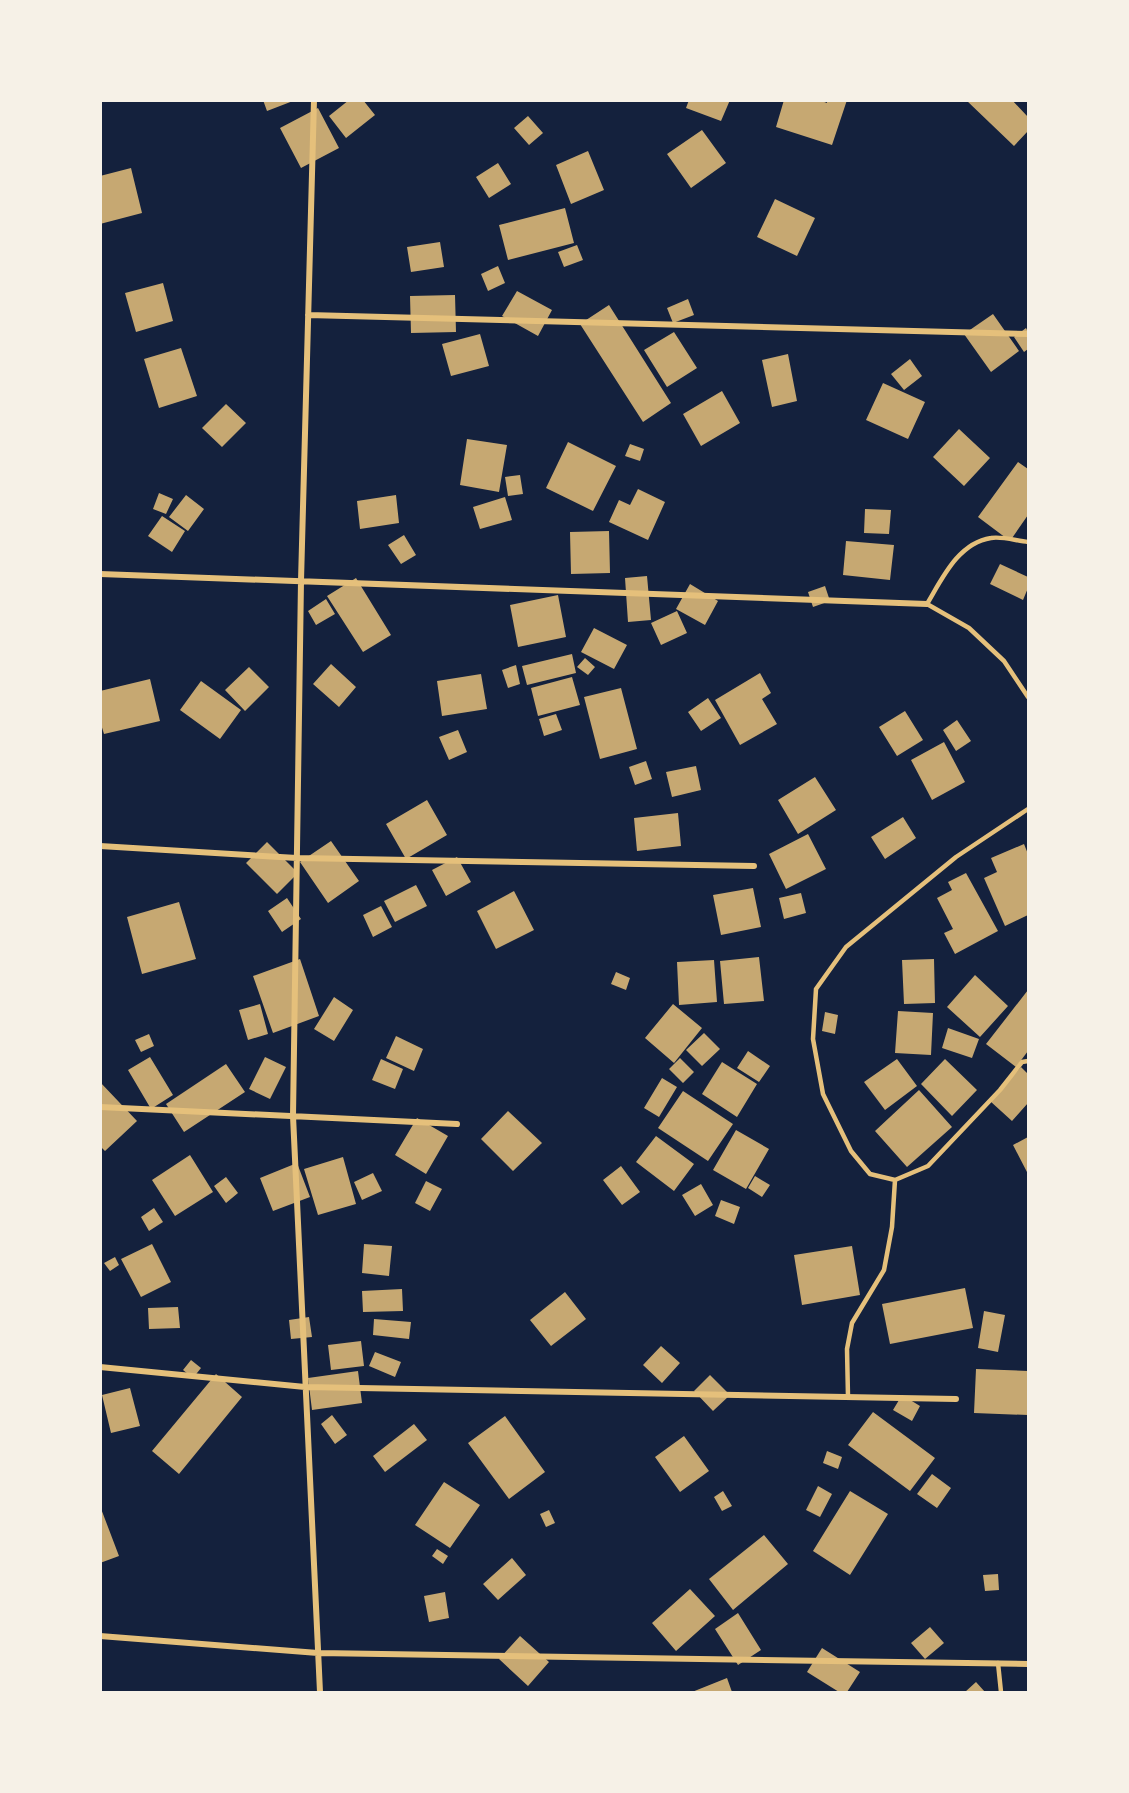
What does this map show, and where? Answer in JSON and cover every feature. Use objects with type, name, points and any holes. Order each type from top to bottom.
[{"type":"street","points":[[314,100],[301,581],[293,1116],[320,1692]]},
{"type":"street","points":[[308,315],[1029,334]]},
{"type":"street","points":[[100,574],[927,604]]},
{"type":"street","points":[[100,846],[297,858],[754,866]]},
{"type":"street","points":[[100,1107],[457,1124]]},
{"type":"street","points":[[100,1367],[305,1387],[956,1399]]},
{"type":"street","points":[[100,1636],[318,1653],[1029,1664]]},
{"type":"lane","points":[[1029,542],[991,538],[965,549],[946,572],[927,604],[969,628],[978,636],[1004,661],[1029,697]]},
{"type":"lane","points":[[1029,809],[956,857],[846,947],[816,989],[813,1039],[823,1094],[851,1151],[870,1174],[895,1180],[928,1166],[1000,1090],[1022,1062],[1029,1061]]},
{"type":"lane","points":[[848,1397],[848,1349],[852,1323],[884,1270],[892,1227],[895,1180]]},
{"type":"lane","points":[[998,1664],[1001,1692]]},
{"type":"building","points":[[263,100],[293,100],[293,101],[267,111]]},
{"type":"building","points":[[349,100],[363,100],[375,115],[346,138],[329,116]]},
{"type":"building","points":[[689,100],[730,100],[721,121],[686,108]]},
{"type":"building","points":[[784,100],[819,100],[827,103],[827,100],[847,100],[832,145],[776,127]]},
{"type":"building","points":[[966,100],[1012,100],[1028,117],[1028,131],[1014,146]]},
{"type":"building","points":[[318,108],[339,148],[301,168],[280,128]]},
{"type":"building","points":[[528,116],[543,133],[529,145],[514,128]]},
{"type":"building","points":[[702,130],[726,163],[691,188],[667,154]]},
{"type":"building","points":[[588,151],[604,190],[571,204],[556,165]]},
{"type":"building","points":[[498,163],[511,184],[489,198],[476,177]]},
{"type":"building","points":[[131,168],[142,213],[100,224],[100,176]]},
{"type":"building","points":[[775,199],[815,218],[797,256],[757,237]]},
{"type":"building","points":[[565,208],[574,243],[508,260],[499,225]]},
{"type":"building","points":[[440,242],[444,267],[411,272],[407,247]]},
{"type":"building","points":[[577,245],[583,260],[564,267],[558,252]]},
{"type":"building","points":[[498,266],[505,283],[488,291],[481,274]]},
{"type":"building","points":[[163,283],[173,321],[136,332],[125,293]]},
{"type":"building","points":[[517,291],[552,310],[538,336],[502,316]]},
{"type":"building","points":[[455,295],[456,332],[411,333],[410,296]]},
{"type":"building","points":[[688,299],[694,315],[673,323],[667,308]]},
{"type":"building","points":[[609,305],[671,403],[643,422],[580,324]]},
{"type":"building","points":[[993,314],[1019,351],[991,372],[964,334]]},
{"type":"building","points":[[1026,328],[1028,349],[1024,352],[1014,337]]},
{"type":"building","points":[[674,332],[697,368],[667,387],[644,350]]},
{"type":"building","points":[[480,334],[489,366],[451,376],[442,344]]},
{"type":"building","points":[[181,348],[197,396],[159,408],[144,359]]},
{"type":"building","points":[[788,354],[797,401],[772,407],[762,360]]},
{"type":"building","points":[[910,359],[922,376],[904,390],[891,374]]},
{"type":"building","points":[[883,383],[925,402],[908,439],[866,420]]},
{"type":"building","points":[[722,391],[740,423],[701,446],[683,414]]},
{"type":"building","points":[[226,404],[246,423],[222,447],[202,428]]},
{"type":"building","points":[[959,429],[990,458],[964,486],[933,457]]},
{"type":"building","points":[[467,439],[507,445],[499,492],[460,485]]},
{"type":"building","points":[[568,442],[616,466],[593,511],[546,488]]},
{"type":"building","points":[[630,444],[644,449],[640,461],[625,456]]},
{"type":"building","points":[[1018,462],[1028,469],[1028,515],[1010,541],[978,517]]},
{"type":"building","points":[[520,475],[523,494],[508,496],[505,477]]},
{"type":"building","points":[[638,489],[665,502],[648,540],[609,522],[619,500],[630,505]]},
{"type":"building","points":[[159,493],[173,499],[166,514],[153,509]]},
{"type":"building","points":[[186,495],[204,509],[188,531],[169,517]]},
{"type":"building","points":[[396,495],[399,523],[360,529],[357,501]]},
{"type":"building","points":[[505,497],[512,520],[480,529],[473,507]]},
{"type":"building","points":[[865,509],[891,510],[889,534],[864,533]]},
{"type":"building","points":[[162,516],[185,531],[172,552],[148,536]]},
{"type":"building","points":[[609,531],[610,573],[571,574],[570,532]]},
{"type":"building","points":[[404,535],[416,555],[401,564],[388,545]]},
{"type":"building","points":[[846,541],[894,545],[890,580],[843,575]]},
{"type":"building","points":[[1000,564],[1028,577],[1028,588],[1023,600],[990,584]]},
{"type":"building","points":[[647,576],[651,620],[628,622],[625,578]]},
{"type":"building","points":[[356,578],[391,635],[363,652],[327,596]]},
{"type":"building","points":[[690,584],[718,601],[705,625],[676,609]]},
{"type":"building","points":[[825,586],[830,601],[813,607],[808,592]]},
{"type":"building","points":[[558,595],[566,637],[518,647],[510,605]]},
{"type":"building","points":[[326,599],[335,614],[316,625],[308,611]]},
{"type":"building","points":[[677,611],[687,633],[661,645],[651,623]]},
{"type":"building","points":[[594,628],[627,645],[614,669],[581,652]]},
{"type":"building","points":[[572,654],[576,673],[527,685],[522,666]]},
{"type":"building","points":[[585,658],[595,667],[588,675],[577,667]]},
{"type":"building","points":[[331,664],[356,687],[339,707],[313,684]]},
{"type":"building","points":[[516,665],[520,684],[508,688],[502,670]]},
{"type":"building","points":[[249,667],[269,687],[245,711],[225,690]]},
{"type":"building","points":[[760,673],[771,693],[762,699],[777,724],[740,745],[715,700]]},
{"type":"building","points":[[481,674],[487,709],[442,716],[437,681]]},
{"type":"building","points":[[572,677],[580,705],[538,716],[531,688]]},
{"type":"building","points":[[150,679],[160,721],[104,734],[100,721],[100,691]]},
{"type":"building","points":[[201,681],[241,710],[220,739],[180,710]]},
{"type":"building","points":[[621,688],[637,749],[600,759],[584,697]]},
{"type":"building","points":[[708,698],[721,718],[701,731],[688,712]]},
{"type":"building","points":[[905,711],[923,740],[897,756],[879,727]]},
{"type":"building","points":[[556,714],[562,730],[544,736],[539,719]]},
{"type":"building","points":[[957,720],[971,741],[956,751],[943,730]]},
{"type":"building","points":[[458,730],[467,752],[449,760],[439,737]]},
{"type":"building","points":[[944,742],[965,782],[932,800],[911,760]]},
{"type":"building","points":[[646,761],[652,779],[635,785],[629,767]]},
{"type":"building","points":[[696,766],[701,790],[672,797],[666,772]]},
{"type":"building","points":[[815,777],[836,810],[798,834],[778,800]]},
{"type":"building","points":[[427,800],[447,835],[406,859],[386,824]]},
{"type":"building","points":[[678,813],[681,846],[637,851],[634,818]]},
{"type":"building","points":[[903,817],[916,838],[885,859],[871,837]]},
{"type":"building","points":[[808,834],[826,869],[786,889],[769,854]]},
{"type":"building","points":[[331,841],[359,881],[328,903],[300,862]]},
{"type":"building","points":[[267,842],[298,873],[277,894],[246,863]]},
{"type":"building","points":[[1024,844],[1028,854],[1028,915],[1005,926],[984,878],[997,872],[991,858]]},
{"type":"building","points":[[457,857],[471,882],[446,896],[432,870]]},
{"type":"building","points":[[966,873],[998,931],[955,954],[944,933],[953,929],[937,898],[952,890],[948,882]]},
{"type":"building","points":[[416,885],[427,906],[395,922],[384,901]]},
{"type":"building","points":[[753,888],[761,927],[721,935],[713,895]]},
{"type":"building","points":[[514,891],[534,930],[496,949],[477,911]]},
{"type":"building","points":[[801,893],[806,913],[784,919],[779,898]]},
{"type":"building","points":[[287,898],[301,919],[282,932],[268,911]]},
{"type":"building","points":[[179,902],[196,959],[142,974],[127,917]]},
{"type":"building","points":[[381,906],[392,927],[373,937],[363,915]]},
{"type":"building","points":[[759,957],[764,1001],[724,1004],[720,961]]},
{"type":"building","points":[[300,959],[319,1016],[273,1033],[253,976]]},
{"type":"building","points":[[934,959],[935,1003],[904,1004],[902,960]]},
{"type":"building","points":[[714,960],[717,1002],[679,1005],[677,962]]},
{"type":"building","points":[[616,972],[630,978],[626,990],[611,984]]},
{"type":"building","points":[[975,975],[1008,1006],[980,1037],[947,1007]]},
{"type":"building","points":[[1028,990],[1028,1051],[1016,1067],[986,1044]]},
{"type":"building","points":[[334,997],[353,1010],[334,1041],[314,1029]]},
{"type":"building","points":[[260,1004],[268,1034],[248,1040],[239,1010]]},
{"type":"building","points":[[673,1004],[702,1028],[674,1063],[645,1038]]},
{"type":"building","points":[[898,1011],[933,1013],[931,1055],[895,1053]]},
{"type":"building","points":[[825,1012],[838,1015],[835,1034],[822,1031]]},
{"type":"building","points":[[948,1028],[979,1039],[972,1058],[942,1048]]},
{"type":"building","points":[[704,1033],[720,1049],[702,1066],[686,1050]]},
{"type":"building","points":[[149,1034],[154,1046],[141,1052],[135,1040]]},
{"type":"building","points":[[396,1036],[423,1049],[414,1071],[386,1058]]},
{"type":"building","points":[[748,1051],[770,1066],[759,1082],[737,1068]]},
{"type":"building","points":[[150,1057],[173,1095],[151,1109],[128,1070]]},
{"type":"building","points":[[265,1057],[286,1067],[270,1099],[249,1089]]},
{"type":"building","points":[[680,1058],[694,1072],[683,1083],[669,1069]]},
{"type":"building","points":[[381,1059],[403,1069],[395,1089],[372,1080]]},
{"type":"building","points":[[897,1059],[917,1086],[885,1110],[864,1082]]},
{"type":"building","points":[[945,1059],[977,1090],[952,1116],[921,1084]]},
{"type":"building","points":[[722,1062],[757,1084],[737,1117],[702,1094]]},
{"type":"building","points":[[226,1064],[245,1092],[184,1132],[166,1104]]},
{"type":"building","points":[[1021,1067],[1028,1074],[1028,1103],[1012,1121],[990,1101]]},
{"type":"building","points":[[662,1078],[677,1087],[659,1117],[644,1108]]},
{"type":"building","points":[[100,1082],[137,1121],[105,1151],[100,1146]]},
{"type":"building","points":[[919,1090],[952,1127],[907,1167],[875,1131]]},
{"type":"building","points":[[683,1091],[733,1124],[708,1161],[658,1128]]},
{"type":"building","points":[[508,1111],[542,1143],[513,1171],[481,1139]]},
{"type":"building","points":[[417,1118],[448,1136],[426,1174],[395,1155]]},
{"type":"building","points":[[736,1130],[769,1149],[746,1189],[713,1170]]},
{"type":"building","points":[[656,1136],[694,1164],[674,1191],[636,1162]]},
{"type":"building","points":[[1028,1137],[1028,1174],[1013,1145]]},
{"type":"building","points":[[190,1155],[213,1192],[175,1216],[152,1180]]},
{"type":"building","points":[[343,1157],[356,1204],[318,1215],[304,1169]]},
{"type":"building","points":[[297,1163],[310,1197],[273,1211],[260,1178]]},
{"type":"building","points":[[621,1166],[640,1192],[622,1205],[603,1180]]},
{"type":"building","points":[[373,1173],[382,1191],[362,1200],[354,1182]]},
{"type":"building","points":[[755,1176],[770,1185],[762,1197],[748,1188]]},
{"type":"building","points":[[226,1177],[238,1193],[226,1203],[214,1186]]},
{"type":"building","points":[[426,1181],[442,1189],[430,1211],[415,1203]]},
{"type":"building","points":[[701,1184],[713,1205],[695,1216],[682,1195]]},
{"type":"building","points":[[721,1200],[740,1207],[734,1224],[715,1216]]},
{"type":"building","points":[[154,1208],[163,1222],[149,1231],[141,1217]]},
{"type":"building","points":[[152,1244],[171,1282],[141,1297],[121,1259]]},
{"type":"building","points":[[364,1244],[392,1246],[389,1276],[362,1273]]},
{"type":"building","points":[[852,1246],[860,1295],[802,1305],[794,1255]]},
{"type":"building","points":[[115,1257],[119,1265],[110,1271],[104,1263]]},
{"type":"building","points":[[965,1288],[973,1328],[890,1344],[882,1304]]},
{"type":"building","points":[[402,1289],[403,1311],[363,1312],[362,1291]]},
{"type":"building","points":[[565,1292],[586,1319],[551,1346],[530,1320]]},
{"type":"building","points":[[178,1307],[180,1328],[149,1329],[148,1308]]},
{"type":"building","points":[[984,1311],[1005,1315],[998,1352],[978,1348]]},
{"type":"building","points":[[309,1317],[312,1337],[291,1339],[289,1320]]},
{"type":"building","points":[[374,1319],[411,1322],[409,1339],[373,1335]]},
{"type":"building","points":[[361,1341],[364,1366],[331,1370],[328,1345]]},
{"type":"building","points":[[661,1346],[680,1363],[662,1383],[643,1365]]},
{"type":"building","points":[[375,1352],[401,1362],[395,1377],[369,1366]]},
{"type":"building","points":[[191,1360],[201,1368],[193,1378],[183,1370]]},
{"type":"building","points":[[976,1369],[1028,1371],[1028,1415],[974,1413]]},
{"type":"building","points":[[358,1371],[362,1403],[312,1410],[308,1378]]},
{"type":"building","points":[[216,1374],[242,1397],[179,1474],[152,1451]]},
{"type":"building","points":[[710,1375],[730,1395],[713,1411],[694,1391]]},
{"type":"building","points":[[130,1388],[140,1426],[111,1433],[102,1395]]},
{"type":"building","points":[[902,1395],[920,1406],[912,1421],[893,1410]]},
{"type":"building","points":[[873,1412],[935,1458],[910,1491],[848,1445]]},
{"type":"building","points":[[332,1415],[347,1435],[335,1444],[321,1424]]},
{"type":"building","points":[[505,1416],[545,1472],[509,1499],[468,1443]]},
{"type":"building","points":[[414,1424],[427,1440],[385,1472],[373,1456]]},
{"type":"building","points":[[684,1436],[709,1471],[680,1492],[655,1457]]},
{"type":"building","points":[[827,1451],[842,1457],[838,1469],[823,1463]]},
{"type":"building","points":[[932,1474],[951,1488],[937,1508],[917,1494]]},
{"type":"building","points":[[444,1482],[480,1505],[450,1548],[415,1525]]},
{"type":"building","points":[[818,1486],[832,1494],[820,1517],[806,1510]]},
{"type":"building","points":[[723,1491],[732,1506],[722,1511],[714,1497]]},
{"type":"building","points":[[850,1491],[888,1514],[850,1575],[813,1551]]},
{"type":"building","points":[[100,1506],[119,1556],[100,1563]]},
{"type":"building","points":[[549,1510],[555,1523],[546,1527],[540,1514]]},
{"type":"building","points":[[764,1535],[788,1564],[733,1610],[709,1579]]},
{"type":"building","points":[[437,1549],[448,1556],[443,1564],[432,1556]]},
{"type":"building","points":[[512,1558],[526,1575],[498,1600],[483,1584]]},
{"type":"building","points":[[998,1574],[999,1590],[985,1591],[983,1575]]},
{"type":"building","points":[[690,1589],[715,1616],[676,1651],[652,1623]]},
{"type":"building","points":[[445,1592],[449,1618],[429,1622],[424,1596]]},
{"type":"building","points":[[738,1613],[761,1650],[738,1665],[715,1629]]},
{"type":"building","points":[[930,1627],[944,1643],[925,1659],[911,1643]]},
{"type":"building","points":[[520,1636],[549,1662],[528,1686],[499,1659]]},
{"type":"building","points":[[822,1648],[860,1672],[847,1692],[839,1692],[807,1672]]},
{"type":"building","points":[[727,1678],[732,1692],[692,1692]]},
{"type":"building","points":[[976,1682],[985,1692],[965,1692]]}]
